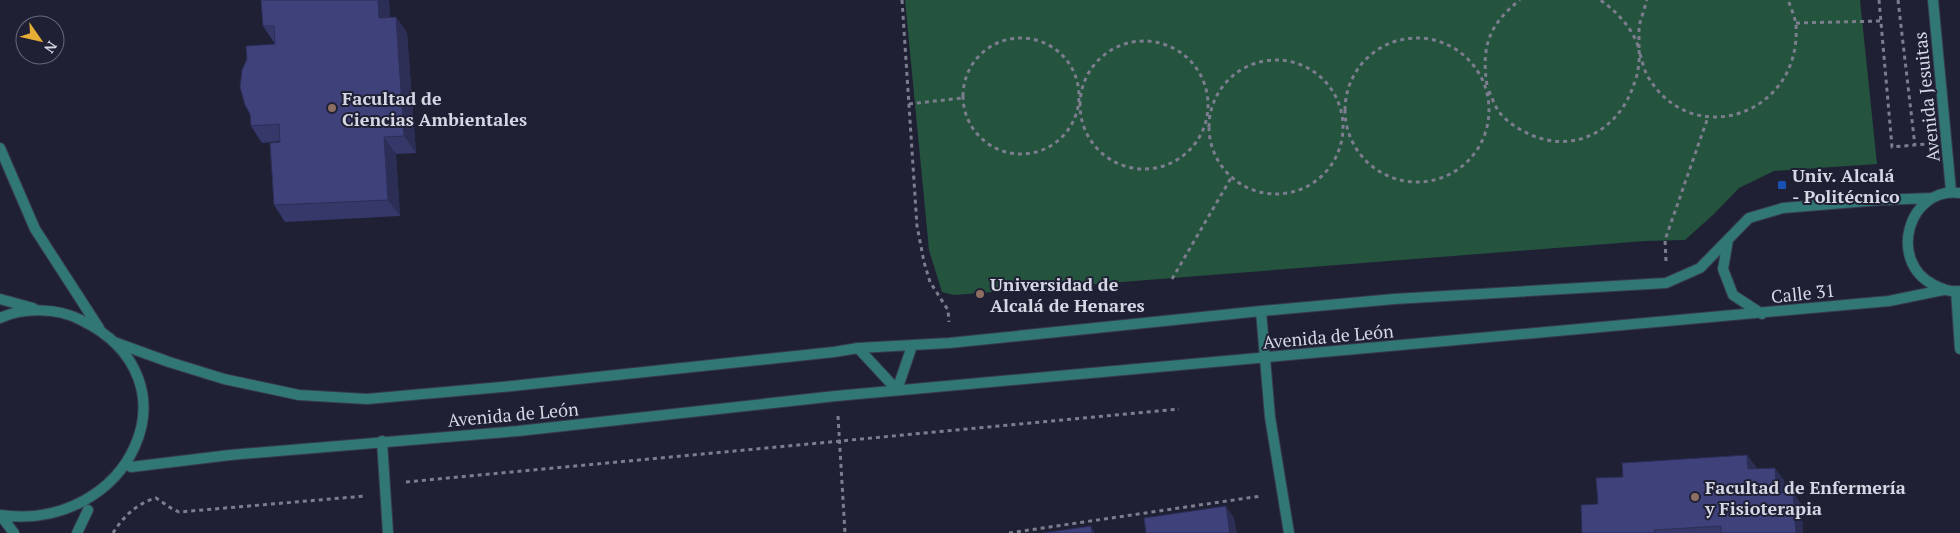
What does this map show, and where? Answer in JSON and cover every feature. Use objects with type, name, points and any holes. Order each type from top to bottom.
[{"type":"street","name":"Avenida Jesuitas","points":[[1933,0],[1948,141],[1956,192]]},
{"type":"street","points":[[0,148],[35,229],[99,329]]},
{"type":"street","points":[[1728,240],[1749,218],[1784,208],[1880,200],[1932,198],[1956,192]]},
{"type":"street","points":[[1932,198],[1918,210],[1908,228],[1907,248],[1913,266],[1926,281],[1943,290],[1958,291],[1960,348]]},
{"type":"street","name":"Avenida de León","points":[[114,342],[169,362],[224,378],[298,395],[368,400],[824,354],[858,348],[949,344],[1394,299],[1666,283],[1700,268],[1728,240]]},
{"type":"street","name":"Calle 31","points":[[1728,240],[1723,269],[1733,295],[1762,314],[1889,301],[1943,290]]},
{"type":"street","points":[[0,299],[39,310],[71,315],[99,329],[114,342],[134,369],[144,402],[142,435],[131,467],[112,492],[88,510],[60,520],[31,522],[1,515]]},
{"type":"street","points":[[0,318],[8,314],[39,310]]},
{"type":"street","points":[[1261,311],[1270,416],[1289,533]]},
{"type":"street","name":"Avenida de León","points":[[131,467],[230,455],[518,431],[898,390],[1762,314]]},
{"type":"street","points":[[858,348],[898,390],[912,346]]},
{"type":"street","points":[[382,441],[388,533]]},
{"type":"street","points":[[77,533],[88,510]]},
{"type":"street","points":[[1,515],[14,533]]},
{"type":"path","points":[[902,0],[917,226],[930,282],[948,310],[949,344]]},
{"type":"path","points":[[1520,0],[1501,17],[1488,39],[1484,64],[1487,88],[1488,112],[1484,136],[1472,156],[1454,172],[1432,181],[1408,182],[1385,175],[1366,162],[1352,142],[1345,120],[1338,99],[1326,81],[1309,68],[1289,61],[1267,60],[1247,66],[1229,78],[1216,95],[1207,115],[1201,136],[1188,152],[1170,164],[1150,169],[1128,167],[1109,159],[1094,145],[1084,126],[1078,106],[1079,86],[1072,67],[1060,52],[1044,41],[1025,37],[1005,39],[987,47],[973,61],[964,79],[962,98],[965,117],[975,133],[989,146],[1007,153],[1026,154],[1045,150],[1061,139],[1072,124],[1078,106],[1084,85],[1093,66],[1109,52],[1128,43],[1149,41],[1170,46],[1188,58],[1200,74],[1208,94],[1207,115],[1212,150],[1220,165],[1231,178],[1251,190],[1273,195],[1296,192],[1317,181],[1332,164],[1341,143],[1345,120],[1346,96],[1354,74],[1369,55],[1390,43],[1413,38],[1436,40],[1458,51],[1475,68],[1487,88],[1499,112],[1517,129],[1541,140],[1566,142],[1592,136],[1613,122],[1629,101],[1637,77],[1638,26],[1647,0]]},
{"type":"path","points":[[1600,0],[1612,8],[1628,27],[1639,50],[1647,75],[1662,95],[1683,110],[1708,117],[1733,116],[1756,107],[1776,92],[1789,72],[1796,48],[1796,23],[1788,0]]},
{"type":"path","points":[[1879,0],[1892,147],[1948,141]]},
{"type":"path","points":[[1898,0],[1915,146]]},
{"type":"path","points":[[1796,23],[1881,21]]},
{"type":"path","points":[[909,104],[962,98]]},
{"type":"path","points":[[1666,283],[1665,240],[1708,117]]},
{"type":"path","points":[[1172,279],[1231,178]]},
{"type":"path","points":[[836,396],[845,533]]},
{"type":"path","points":[[112,533],[132,510],[156,498],[179,512],[386,493],[409,481],[1179,409]]},
{"type":"path","points":[[1009,533],[1282,493]]},
{"type":"green space","points":[[905,0],[1860,0],[1877,164],[1774,171],[1739,188],[1685,240],[1645,241],[954,295],[942,292],[929,250]]},
{"type":"building","name":"Facultad de Ciencias Ambientales","points":[[261,0],[378,0],[379,18],[396,17],[404,136],[384,137],[388,200],[274,205],[270,143],[280,142],[279,124],[251,126],[250,114],[245,105],[240,87],[242,70],[247,59],[246,46],[275,44],[274,26],[263,26]]},
{"type":"building","name":"Facultad de Enfermería y Fisioterapia","points":[[1747,455],[1748,469],[1775,468],[1777,493],[1793,492],[1796,533],[1721,533],[1721,526],[1654,530],[1655,533],[1582,533],[1581,505],[1598,504],[1596,478],[1623,477],[1622,463]]},
{"type":"building","points":[[1226,506],[1230,533],[1146,533],[1144,518]]},
{"type":"building","points":[[1091,526],[1092,533],[1043,533]]},
{"type":"place","name":"Facultad de Ciencias Ambientales","points":[[332,108]]},
{"type":"place","name":"Univ. Alcalá - Politécnico","points":[[1782,185]]},
{"type":"place","name":"Universidad de Alcalá de Henares","points":[[980,294]]},
{"type":"place","name":"Facultad de Enfermería y Fisioterapia","points":[[1695,497]]}]
